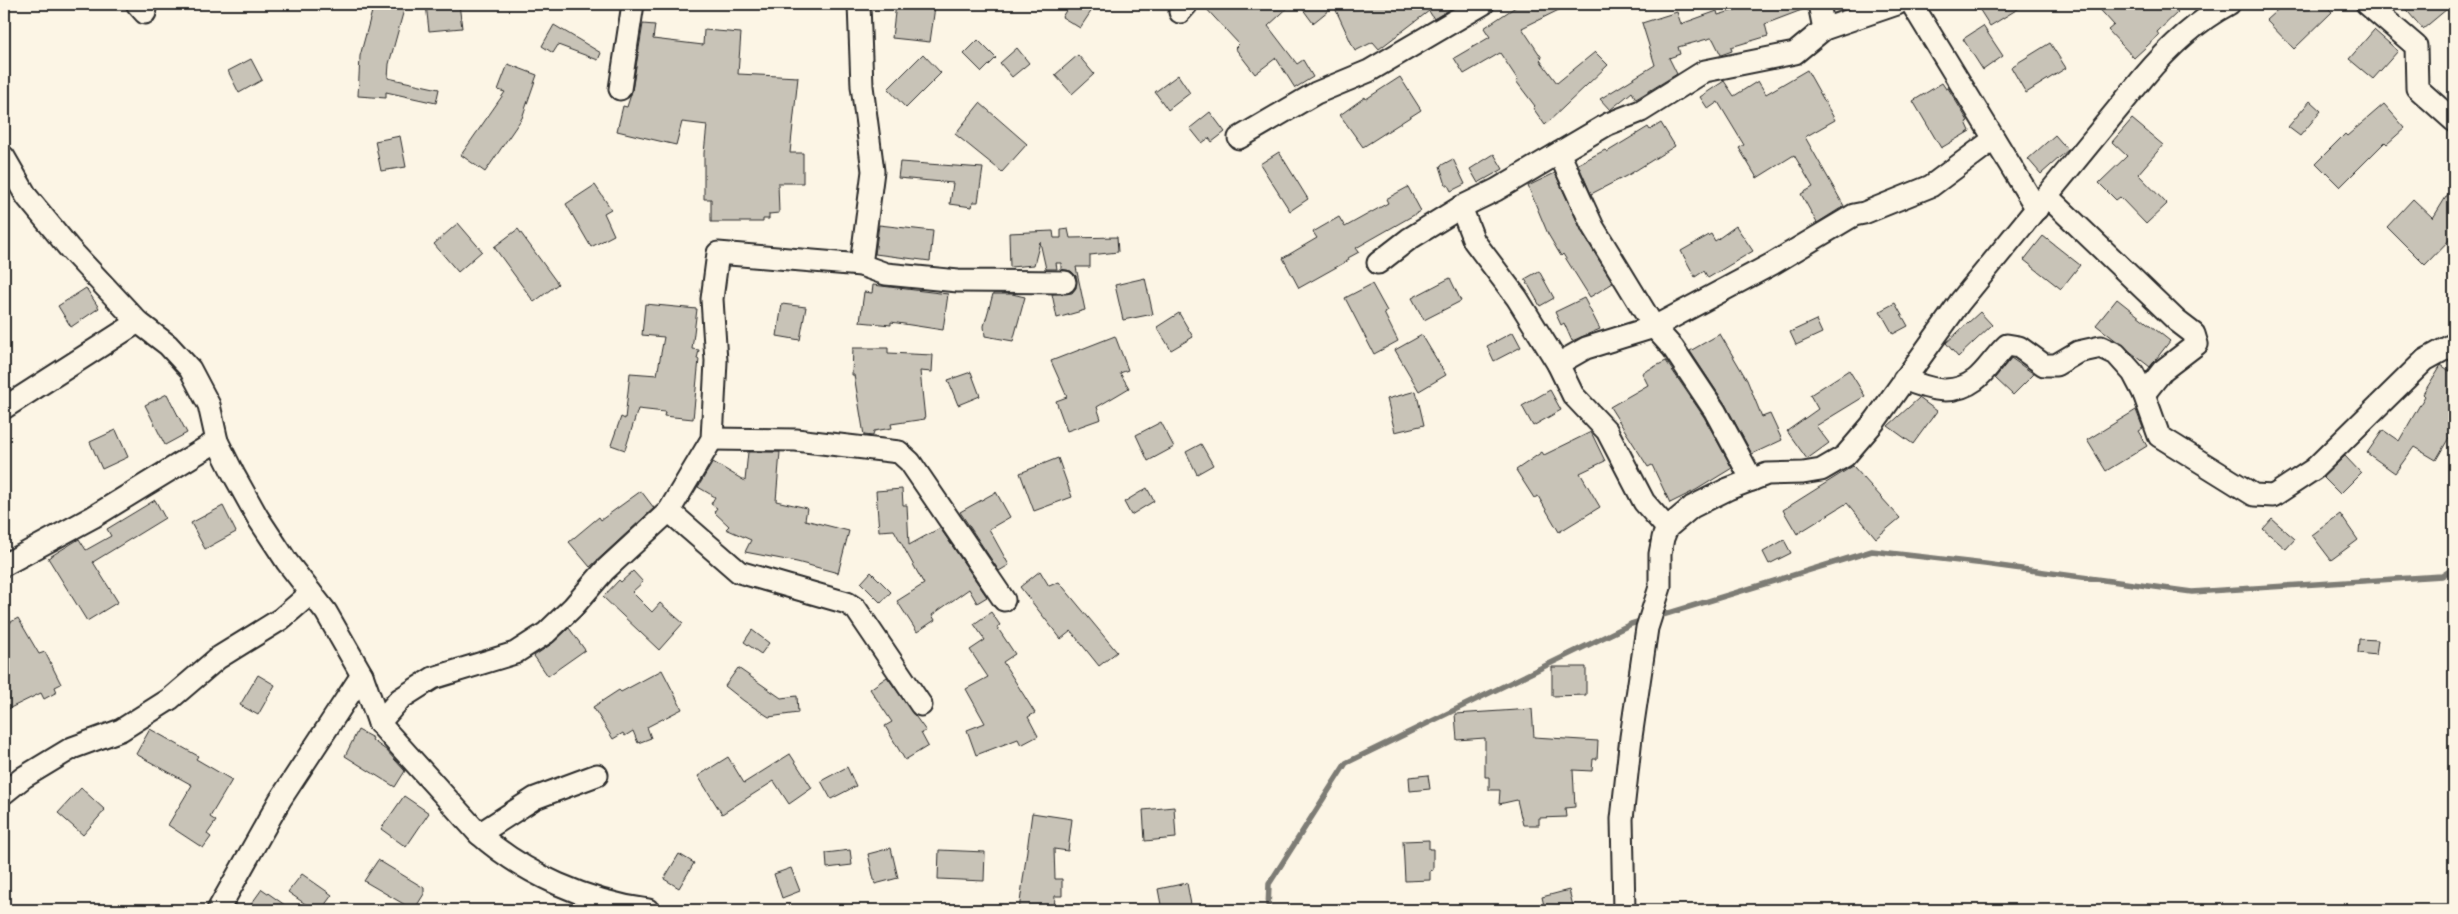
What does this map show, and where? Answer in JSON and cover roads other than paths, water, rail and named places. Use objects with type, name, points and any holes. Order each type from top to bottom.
[{"type":"street","points":[[620,89],[632,4]]},
{"type":"street","points":[[859,4],[862,86],[873,171],[861,265]]},
{"type":"street","points":[[1239,138],[1316,93],[1368,71],[1483,4]]},
{"type":"street","points":[[1819,4],[1824,29]]},
{"type":"street","points":[[1378,263],[1409,239],[1461,207],[1608,124],[1641,111],[1705,71],[1795,53],[1824,29],[1897,4]]},
{"type":"street","points":[[1912,4],[1994,139],[2042,202],[2194,334],[2197,344],[2163,370],[2144,394]]},
{"type":"street","points":[[1624,910],[1622,820],[1630,737],[1647,628],[1660,587],[1660,554],[1667,528],[1692,507],[1728,488],[1767,474],[1811,472],[1837,462],[1865,435],[1960,302],[2159,60],[2205,17],[2229,4]]},
{"type":"street","points":[[2367,4],[2416,46],[2417,88],[2454,121]]},
{"type":"street","points":[[1558,364],[1586,348],[1654,327],[1772,264],[1854,215],[1864,213],[1931,186],[1994,139]]},
{"type":"street","points":[[1559,153],[1593,227],[1654,327],[1673,348],[1715,411],[1752,480]]},
{"type":"street","points":[[4,157],[27,197],[69,248],[138,322],[168,345],[190,369],[209,405],[217,441],[258,518],[326,612],[362,675],[379,723],[479,834],[493,846],[547,879],[628,908],[648,910]]},
{"type":"street","points":[[1461,207],[1474,241],[1517,298],[1558,364],[1572,395],[1607,431],[1644,502],[1667,528]]},
{"type":"street","points":[[379,723],[400,699],[432,678],[515,652],[546,633],[573,607],[605,570],[669,511],[712,439],[716,361],[712,299],[718,253],[861,265],[886,274],[958,281],[1065,282]]},
{"type":"street","points":[[4,408],[138,322]]},
{"type":"street","points":[[1904,379],[1925,388],[1950,391],[1975,380],[2007,345],[2019,347],[2044,364],[2056,365],[2078,352],[2101,347],[2116,354],[2133,373],[2144,394],[2159,436],[2254,496],[2272,496],[2314,469],[2425,360],[2454,344]]},
{"type":"street","points":[[712,439],[796,440],[899,452],[910,462],[1004,600]]},
{"type":"street","points":[[4,565],[93,517],[217,441]]},
{"type":"street","points":[[669,511],[739,572],[847,603],[856,609],[921,705]]},
{"type":"street","points":[[4,793],[24,777],[72,748],[121,730],[170,699],[218,658],[281,619],[311,593]]},
{"type":"street","points":[[218,910],[280,800],[362,675]]},
{"type":"street","points":[[479,834],[534,798],[597,776]]},
{"type":"waterway","points":[[1656,617],[1872,551],[2192,592],[2442,576],[2454,568]]},
{"type":"waterway","points":[[1268,910],[1269,884],[1346,763],[1631,624],[1644,620]]}]
